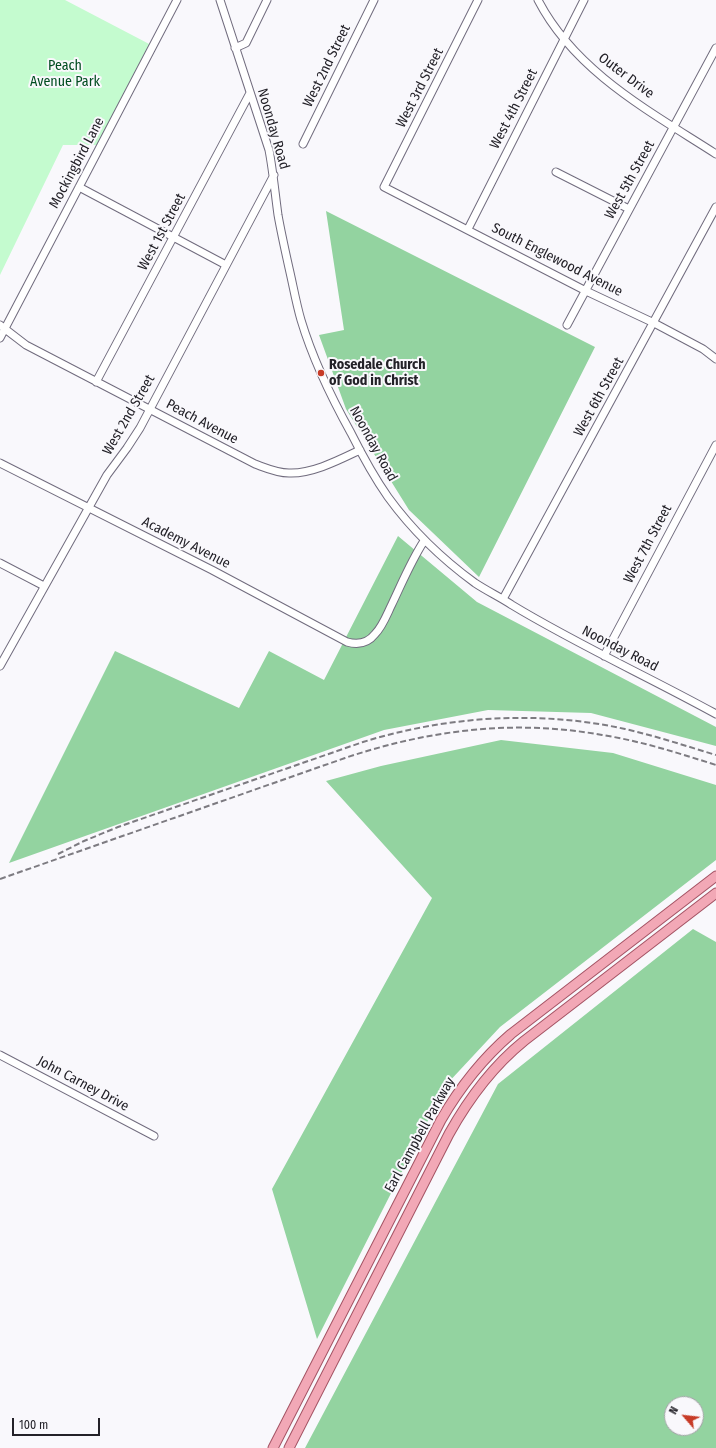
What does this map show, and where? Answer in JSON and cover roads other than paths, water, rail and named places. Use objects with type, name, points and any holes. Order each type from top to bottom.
[{"type":"main road","name":"Earl Campbell Parkway","points":[[273,1448],[452,1102],[477,1067],[511,1034],[716,876]]},
{"type":"main road","name":"Earl Campbell Parkway","points":[[288,1448],[463,1109],[489,1074],[516,1047],[716,893]]},
{"type":"main road","points":[[452,1102],[463,1109]]},
{"type":"street","name":"Mockingbird Lane","points":[[0,338],[2,327],[79,187],[177,0]]},
{"type":"street","name":"Noonday Road","points":[[220,0],[267,144],[274,175],[278,217],[301,321],[325,385],[360,450],[388,496],[405,519],[424,540],[476,584],[542,623],[716,714]]},
{"type":"street","points":[[235,48],[246,43],[267,0]]},
{"type":"street","name":"West 2nd Street","points":[[303,144],[374,0]]},
{"type":"street","name":"West 3rd Street","points":[[384,188],[478,0]]},
{"type":"street","name":"Outer Drive","points":[[538,0],[552,24],[588,65],[605,80],[716,154]]},
{"type":"street","name":"West 4th Street","points":[[468,229],[584,0]]},
{"type":"street","name":"West 5th Street","points":[[567,325],[716,48]]},
{"type":"street","name":"West 1st Street","points":[[96,382],[250,93]]},
{"type":"street","points":[[556,172],[629,209]]},
{"type":"street","name":"West 2nd Street","points":[[1,663],[108,475],[127,448],[149,409],[274,175]]},
{"type":"street","points":[[79,187],[226,265]]},
{"type":"street","name":"South Englewood Avenue","points":[[384,188],[468,229],[586,291],[654,323],[703,349],[716,359]]},
{"type":"street","name":"West 6th Street","points":[[503,599],[716,207]]},
{"type":"street","name":"Peach Avenue","points":[[2,327],[26,345],[255,464],[272,470],[289,473],[313,470],[360,450]]},
{"type":"street","name":"West 7th Street","points":[[604,656],[716,445]]},
{"type":"street","name":"Academy Avenue","points":[[0,463],[347,642],[364,642],[375,634],[384,620],[424,540]]},
{"type":"street","points":[[0,563],[44,586]]},
{"type":"street","name":"John Carney Drive","points":[[0,1055],[154,1136]]},
{"type":"railway","points":[[58,854],[118,827],[363,742],[427,726],[460,721],[526,718],[560,719],[592,723],[625,729],[660,738],[716,755]]},
{"type":"railway","points":[[0,879],[345,758],[376,748],[440,734],[504,728],[569,730],[631,741],[716,765]]},
{"type":"place","name":"Rosedale Church of God in Christ","points":[[321,373]]},
{"type":"park label","name":"Peach Avenue Park","points":[[65,74]]}]
